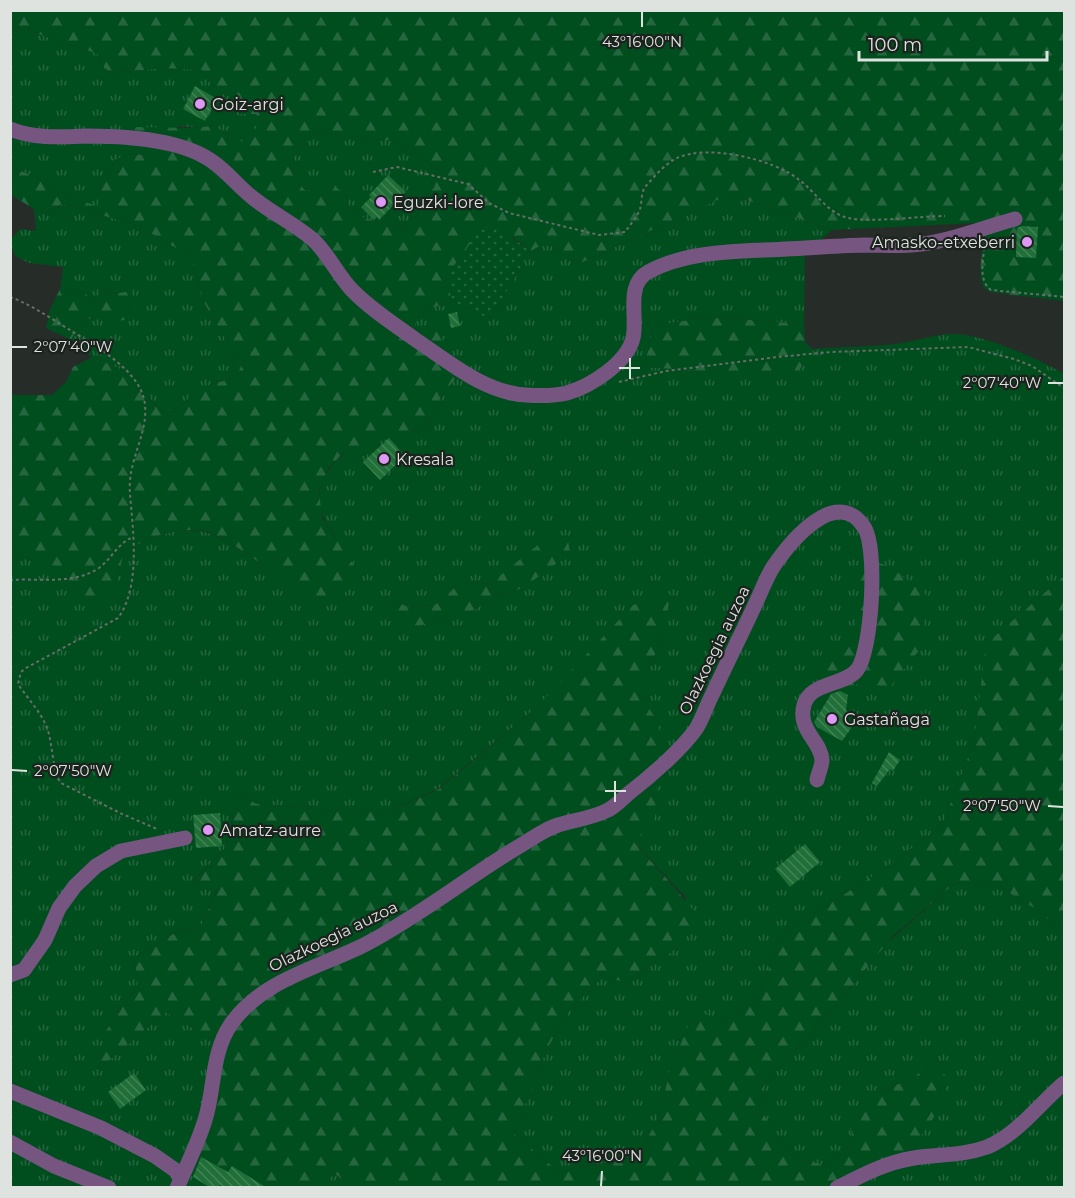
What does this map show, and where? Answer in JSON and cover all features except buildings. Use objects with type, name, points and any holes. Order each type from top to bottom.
[{"type":"street","points":[[10,129],[47,137],[122,137],[153,141],[185,149],[212,160],[255,200],[310,237],[342,279],[373,308],[470,376],[502,391],[524,395],[554,395],[569,392],[599,377],[621,360],[628,351],[633,338],[634,294],[637,284],[644,274],[673,261],[721,253],[865,245],[914,245],[951,238],[1015,219]]},
{"type":"street","name":"Olazkoegia auzoa","points":[[179,1183],[206,1119],[219,1048],[230,1026],[244,1010],[271,987],[306,969],[335,959],[368,943],[554,826],[609,810],[655,772],[695,729],[772,568],[803,531],[828,513],[840,511],[863,524],[867,533],[872,585],[869,636],[860,667],[850,677],[821,687],[809,697],[804,705],[807,731],[818,745],[822,761],[817,780]]},
{"type":"street","points":[[10,975],[24,970],[45,940],[59,908],[75,886],[96,866],[121,851],[185,838]]},
{"type":"street","points":[[837,1188],[891,1163],[915,1158],[952,1155],[988,1146],[1010,1134],[1065,1083]]},
{"type":"street","name":"Olazkoegia auzoa","points":[[10,1091],[101,1128],[155,1156],[175,1170],[179,1183]]},
{"type":"street","points":[[10,1142],[54,1166],[109,1188]]},
{"type":"path","points":[[373,172],[397,168],[468,184],[489,202],[509,213],[599,235],[625,232],[639,212],[644,189],[676,158],[693,154],[722,153],[759,159],[782,167],[817,194],[831,211],[849,218],[945,216]]},
{"type":"path","points":[[982,228],[986,240],[983,277],[986,286],[991,290],[1065,297]]},
{"type":"path","points":[[10,297],[26,303],[94,344],[129,374],[142,394],[145,405],[144,421],[129,472],[134,537],[129,596],[118,618],[26,668],[21,672],[18,684],[46,726],[52,743],[56,773],[62,783],[159,830],[169,841]]},
{"type":"path","points":[[618,382],[666,371],[777,357],[831,352],[968,347],[1032,366],[1065,388]]},
{"type":"path","points":[[10,579],[57,579],[87,575],[105,563],[125,540],[134,537]]},
{"type":"green space","points":[[11,10],[1064,11],[1064,301],[990,292],[984,288],[980,271],[981,240],[971,238],[976,223],[832,230],[730,194],[578,264],[550,245],[531,251],[512,237],[448,284],[452,301],[429,309],[416,317],[416,327],[425,333],[440,331],[455,379],[437,403],[428,427],[375,439],[341,455],[328,469],[319,491],[322,518],[353,564],[352,587],[331,599],[319,601],[306,598],[258,561],[225,540],[207,532],[185,530],[154,537],[124,551],[116,586],[107,599],[79,598],[41,567],[11,549],[11,395],[52,395],[66,382],[73,367],[92,357],[143,379],[152,401],[161,410],[167,411],[183,404],[199,389],[236,378],[241,366],[205,304],[191,257],[137,225],[61,204],[51,213],[34,209],[11,195],[11,170],[13,168],[36,177],[61,195],[98,206],[98,195],[115,160],[128,154],[147,155],[144,146],[130,132],[135,127],[198,128],[215,125],[229,138],[243,142],[264,120],[255,114],[240,114],[233,99],[212,85],[202,70],[163,68],[112,73],[104,68],[98,54],[11,25]],"holes":[[[323,133],[395,141],[439,171],[434,188],[423,197],[418,214],[406,225],[393,226],[351,214],[345,194],[326,180],[318,187],[306,191],[293,178],[294,158],[304,140]]]},
{"type":"green space","points":[[11,25],[98,54],[104,68],[112,73],[163,68],[202,70],[212,85],[233,98],[240,114],[255,114],[264,120],[243,143],[229,138],[215,125],[198,128],[180,126],[144,146],[148,155],[128,154],[115,160],[98,195],[99,207],[61,195],[36,177],[14,168],[11,170]]},
{"type":"green space","points":[[323,133],[395,141],[439,171],[434,188],[423,197],[418,214],[406,225],[393,226],[351,214],[345,194],[318,187],[306,191],[293,178],[294,158],[304,140]]},
{"type":"green space","points":[[730,194],[832,230],[805,253],[804,324],[707,317],[654,326],[644,367],[795,376],[812,349],[894,344],[957,334],[983,339],[1012,349],[1064,374],[1064,576],[987,644],[974,742],[942,826],[881,871],[782,934],[757,1000],[722,1023],[695,1010],[670,1070],[659,1117],[637,1157],[559,1172],[514,1134],[546,1051],[567,1013],[603,976],[627,983],[678,947],[686,898],[634,842],[659,723],[639,694],[665,630],[537,707],[439,788],[386,813],[257,804],[238,796],[225,848],[192,882],[218,888],[200,928],[180,930],[134,958],[138,983],[106,1031],[99,1069],[166,1012],[218,1043],[200,1121],[201,1187],[11,1188],[11,549],[41,567],[116,586],[124,551],[144,541],[186,530],[216,536],[271,571],[336,538],[323,517],[319,496],[324,479],[342,455],[368,441],[428,427],[437,403],[455,379],[425,334],[416,327],[416,317],[429,309],[452,301],[490,319],[531,251],[538,247],[550,245],[578,264]],"holes":[[[515,565],[516,591],[499,595],[465,615],[451,615],[430,624],[391,600],[408,607],[435,605],[459,584],[491,583]]]},
{"type":"green space","points":[[61,204],[137,225],[191,257],[205,304],[241,366],[236,378],[209,385],[194,392],[185,403],[174,409],[161,410],[152,401],[143,379],[92,357],[71,340],[79,324],[97,315],[119,293],[103,290],[95,301],[83,292],[60,289],[63,267],[29,263],[15,256],[10,240],[20,229],[36,231],[34,209],[51,213]]},
{"type":"green space","points":[[494,226],[531,251],[490,319],[452,301],[448,284],[451,270],[481,228]]},
{"type":"green space","points":[[60,289],[83,292],[95,301],[102,290],[119,293],[130,291],[136,313],[124,320],[111,323],[97,315],[79,324],[71,340],[46,328],[50,309]]},
{"type":"green space","points":[[707,317],[804,324],[805,342],[812,349],[795,377],[644,367],[654,326]]},
{"type":"green space","points":[[549,539],[568,541],[570,552],[546,572],[516,591],[499,595],[465,615],[451,615],[430,624],[411,626],[385,616],[382,609],[384,603],[391,600],[408,607],[435,605],[459,584],[491,583],[539,544]]},
{"type":"green space","points":[[861,559],[890,566],[927,596],[921,648],[890,687],[860,684],[843,687],[818,673],[823,647],[852,641],[859,611]]},
{"type":"green space","points":[[1064,576],[1064,932],[1036,909],[998,886],[955,883],[893,936],[823,1020],[766,1081],[759,1108],[786,1147],[802,1160],[826,1165],[846,1152],[852,1134],[846,1119],[877,1093],[913,1078],[932,1062],[947,1077],[944,1102],[909,1154],[829,1188],[353,1188],[334,1173],[324,1187],[201,1187],[200,1121],[217,1043],[166,1012],[98,1070],[106,1031],[138,983],[134,958],[180,930],[200,928],[218,889],[192,883],[225,848],[238,796],[257,804],[386,813],[439,789],[537,707],[633,605],[670,594],[665,630],[639,694],[659,723],[655,818],[634,842],[677,890],[700,920],[678,947],[627,983],[603,976],[567,1013],[546,1051],[514,1134],[559,1172],[637,1157],[659,1117],[670,1070],[695,1009],[722,1023],[757,1000],[782,934],[881,871],[942,826],[974,742],[986,644]]},
{"type":"green space","points":[[955,883],[998,886],[1036,909],[1064,932],[1064,1187],[829,1187],[909,1154],[923,1132],[913,1078],[877,1093],[852,1134],[846,1152],[826,1165],[802,1160],[786,1147],[759,1108],[766,1081],[823,1020],[888,942]]},
{"type":"green space","points":[[333,1173],[353,1187],[324,1188]]},
{"type":"place","name":"Goiz-argi","points":[[200,104]]},
{"type":"place","name":"Eguzki-lore","points":[[381,202]]},
{"type":"place","name":"Amasko-etxeberri","points":[[1027,242]]},
{"type":"place","name":"Kresala","points":[[384,459]]},
{"type":"place","name":"Gastañaga","points":[[832,719]]},
{"type":"place","name":"Amatz-aurre","points":[[208,830]]}]
